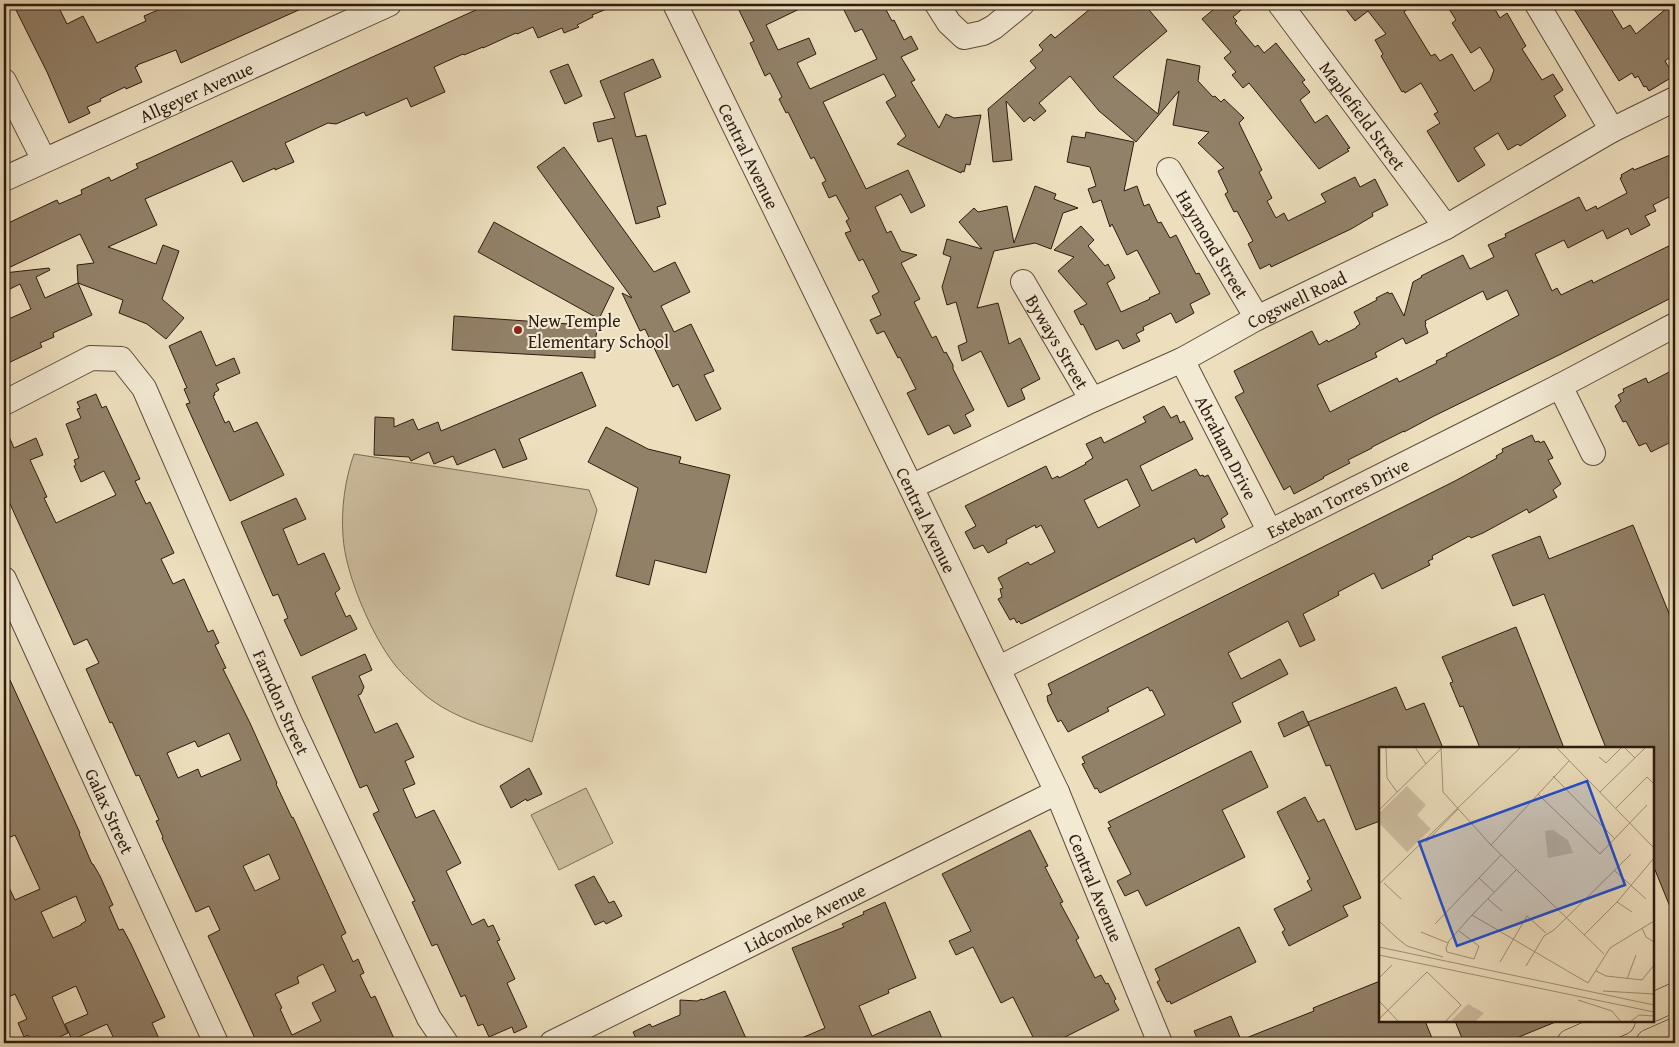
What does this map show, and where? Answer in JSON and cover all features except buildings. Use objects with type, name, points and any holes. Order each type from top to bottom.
[{"type":"main road","points":[[1654,1007],[1675,997]]},
{"type":"main road","points":[[1571,1043],[1619,1022]]},
{"type":"main road","points":[[1650,1043],[1675,1032]]},
{"type":"street","name":"Allgeyer Avenue","points":[[4,179],[389,4]]},
{"type":"street","name":"Central Avenue","points":[[675,4],[912,487],[1057,792],[1160,1043]]},
{"type":"street","points":[[937,4],[949,23],[964,37],[982,33],[1022,4]]},
{"type":"street","name":"Maplefield Street","points":[[1280,4],[1446,227]]},
{"type":"street","points":[[1537,4],[1612,130]]},
{"type":"street","points":[[4,81],[44,160]]},
{"type":"street","name":"Cogswell Road","points":[[912,487],[1092,400],[1182,360],[1257,318],[1446,227],[1612,130],[1675,99]]},
{"type":"street","name":"Haymond Street","points":[[1169,170],[1257,318]]},
{"type":"street","name":"Byways Street","points":[[1023,282],[1092,400]]},
{"type":"street","name":"Esteban Torres Drive","points":[[999,668],[1560,386],[1675,325]]},
{"type":"street","name":"Farndon Street","points":[[4,404],[91,358],[121,359],[144,388],[290,722],[429,1018],[446,1043]]},
{"type":"street","name":"Abraham Drive","points":[[1182,360],[1270,532]]},
{"type":"street","points":[[1560,386],[1593,453]]},
{"type":"street","name":"Galax Street","points":[[4,579],[216,1043]]},
{"type":"street","name":"Lidcombe Avenue","points":[[552,1043],[1057,792]]},
{"type":"shaded area","points":[[354,454],[589,490],[597,510],[532,742],[476,723],[437,704],[405,677],[386,653],[361,604],[345,551],[343,505],[348,474]]},
{"type":"shaded area","points":[[586,788],[613,843],[559,870],[531,815]]},
{"type":"place","name":"New Temple Elementary School","points":[[518,330]]}]
